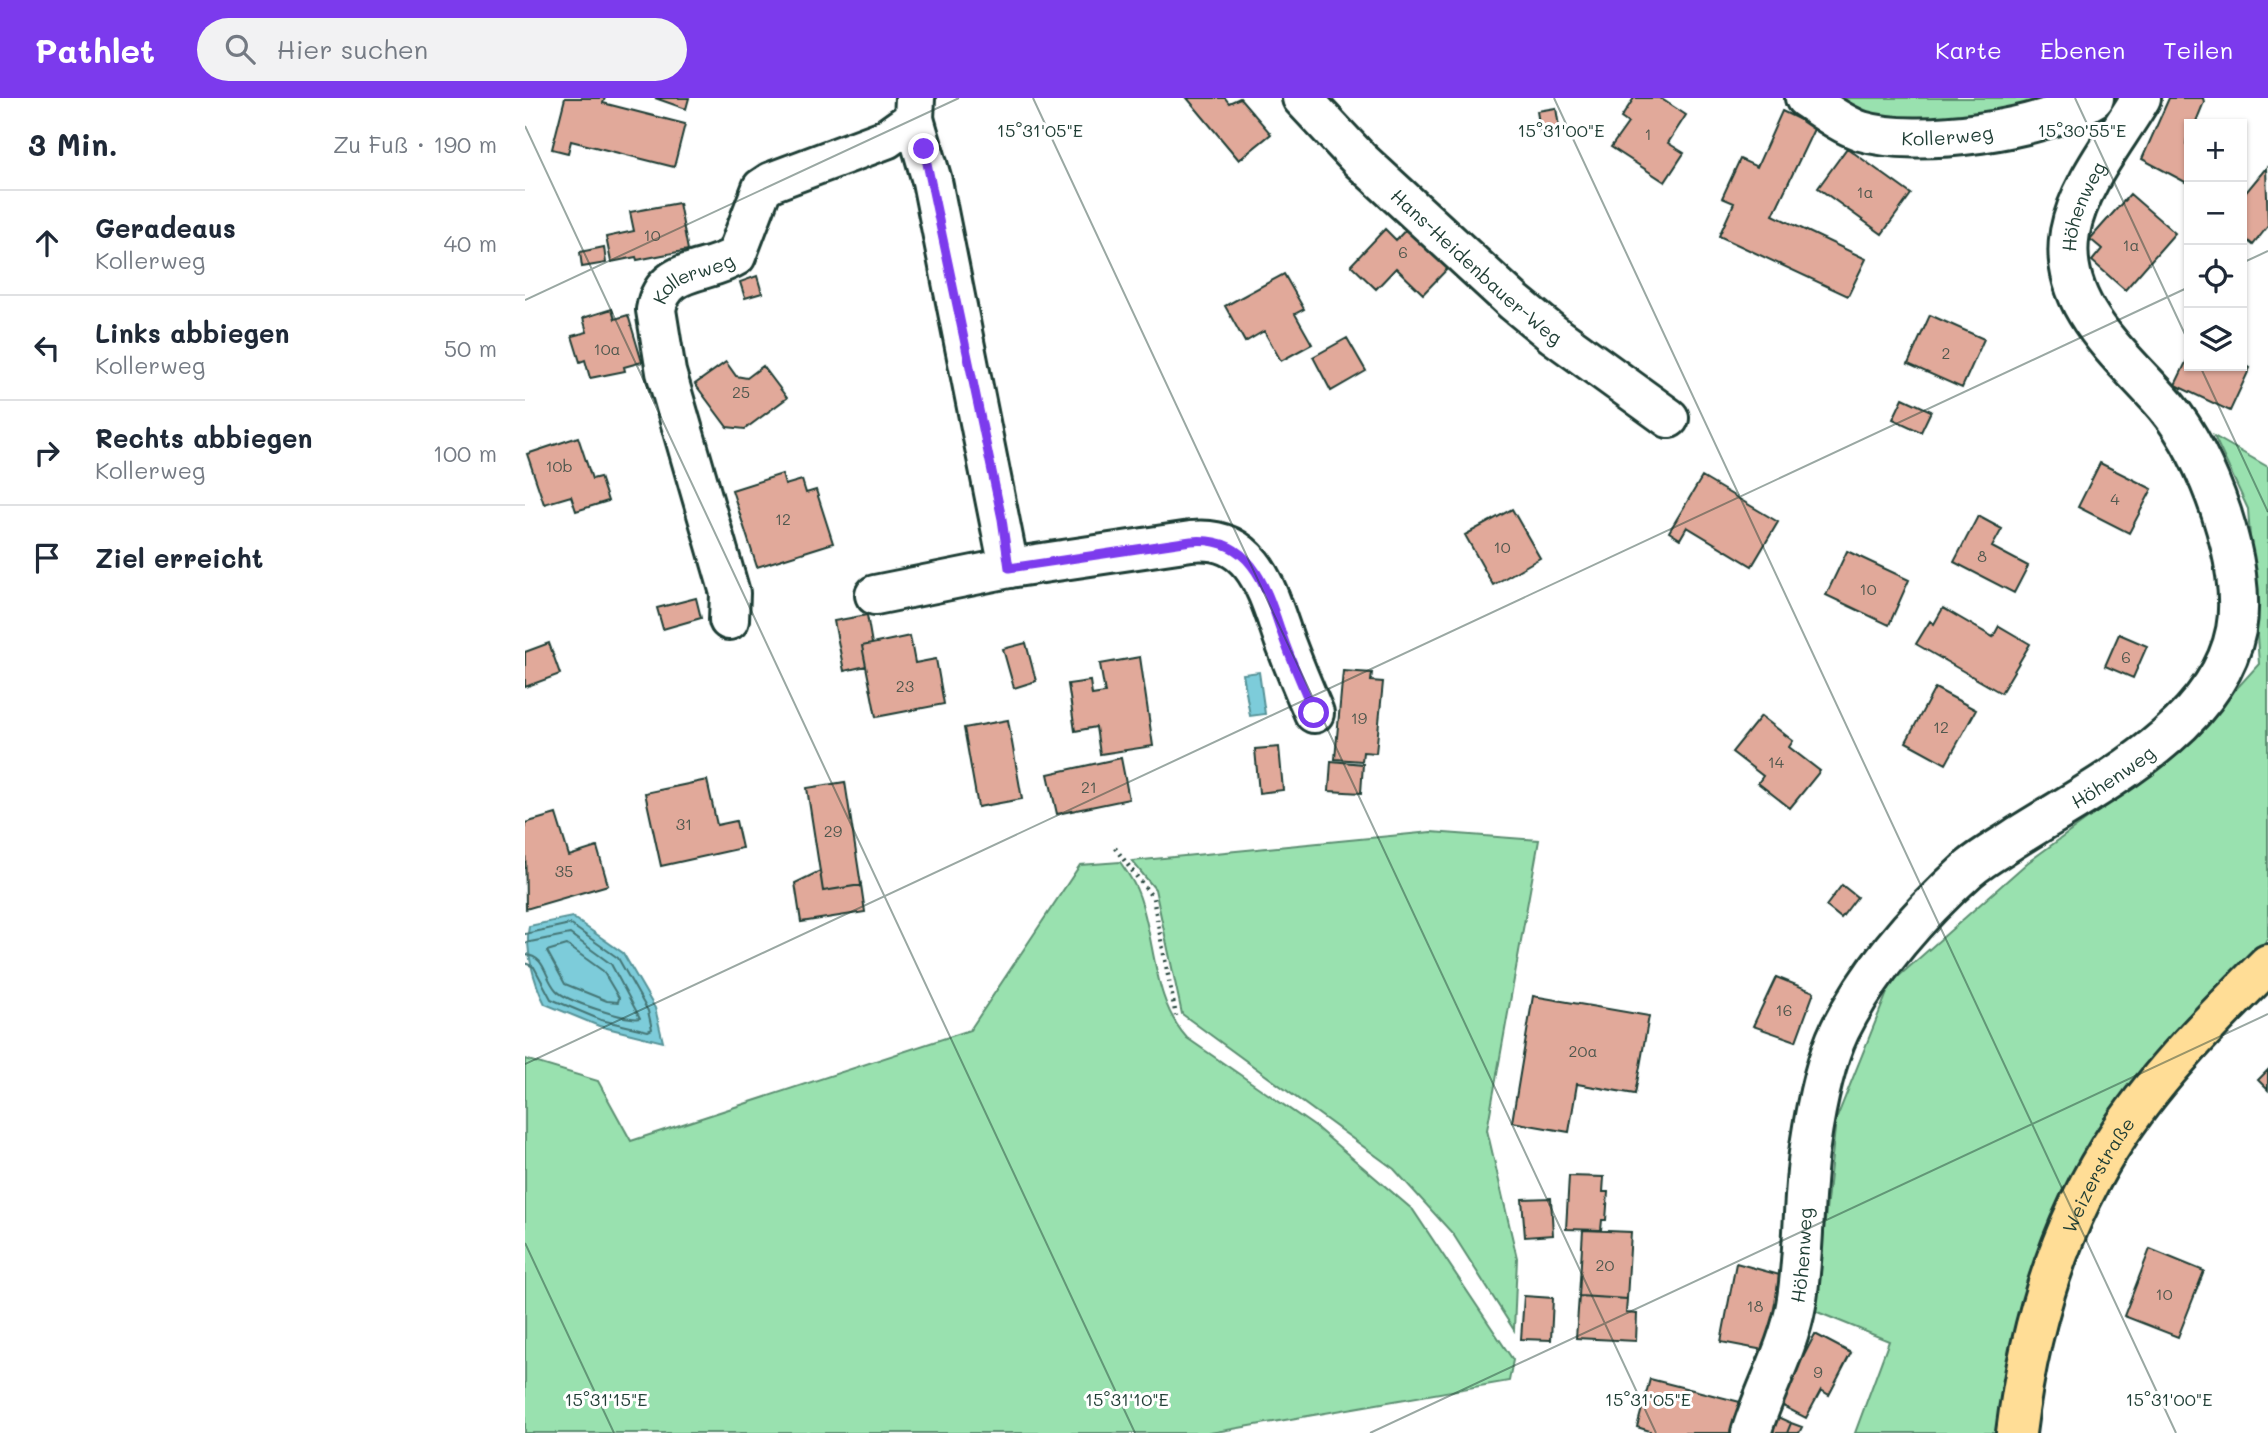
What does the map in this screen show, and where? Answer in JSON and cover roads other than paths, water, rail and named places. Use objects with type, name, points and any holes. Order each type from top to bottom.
[{"type":"main road","name":"Weizerstraße","points":[[2016,1433],[2023,1377],[2040,1310],[2071,1220],[2119,1133],[2173,1063],[2268,964]]},
{"type":"street","name":"Hans-Heidenbauer-Weg","points":[[1302,98],[1359,159],[1514,302],[1553,334],[1669,418]]},
{"type":"street","name":"Kollerweg","points":[[1805,98],[1842,123],[1863,131],[1918,136],[2018,127],[2063,114],[2094,98]]},
{"type":"street","name":"Höhenweg","points":[[1751,1433],[1789,1334],[1796,1304],[1810,1146],[1839,1032],[1876,972],[1905,936],[1972,866],[2141,756],[2189,718],[2217,679],[2236,630],[2236,569],[2223,518],[2204,469],[2169,409],[2100,333],[2085,309],[2069,263],[2071,226],[2080,203],[2141,98]]},
{"type":"street","name":"Kollerweg","points":[[914,109],[932,181],[1009,568]]},
{"type":"street","name":"Kollerweg","points":[[729,620],[730,593],[666,372],[656,310],[657,300],[674,278],[727,262],[736,256],[762,188],[771,182],[886,139],[914,109]]},
{"type":"street","points":[[875,595],[1009,568],[1191,541],[1221,543],[1245,557],[1262,580],[1314,713]]},
{"type":"water","points":[[1259,672],[1265,714],[1250,716],[1243,674]]},
{"type":"water","points":[[572,917],[623,953],[655,1008],[663,1042],[599,1026],[545,1004],[531,966],[529,926]]}]
